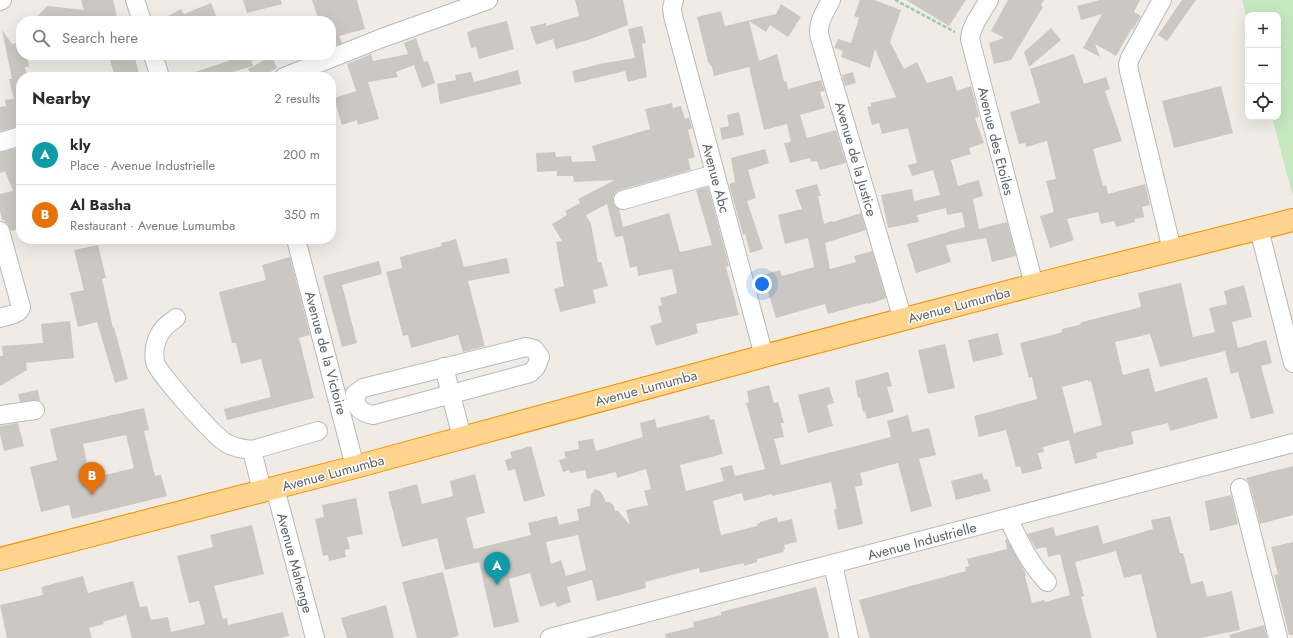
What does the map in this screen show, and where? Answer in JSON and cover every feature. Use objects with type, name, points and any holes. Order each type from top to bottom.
[{"type":"highway","name":"Avenue Lumumba","points":[[0,559],[269,490],[764,356],[1034,285],[1293,220]]},
{"type":"street","points":[[135,0],[140,16]]},
{"type":"street","points":[[336,56],[488,0]]},
{"type":"street","name":"Avenue Abc","points":[[674,0],[672,8],[673,16],[764,356]]},
{"type":"street","name":"Avenue de la Justice","points":[[831,0],[819,24],[818,31],[903,320]]},
{"type":"street","points":[[970,39],[970,33],[989,0]]},
{"type":"street","points":[[1162,0],[1128,64],[1172,250]]},
{"type":"street","name":"Avenue des Etoiles","points":[[970,39],[1034,285]]},
{"type":"street","points":[[155,60],[158,72]]},
{"type":"street","points":[[297,72],[327,60]]},
{"type":"street","points":[[0,142],[16,137]]},
{"type":"street","points":[[623,200],[715,174]]},
{"type":"street","points":[[1259,229],[1293,363]]},
{"type":"street","points":[[0,231],[21,302],[20,311],[0,318]]},
{"type":"street","name":"Avenue de la Victoire","points":[[297,244],[355,467]]},
{"type":"street","points":[[176,318],[164,328],[155,344],[155,364],[205,424],[226,443],[238,448],[252,450],[318,431]]},
{"type":"street","points":[[526,347],[534,349],[540,357],[536,367],[530,373],[450,394],[373,415],[363,413],[356,404],[355,394],[364,388],[526,347]]},
{"type":"street","points":[[444,367],[462,438]]},
{"type":"street","points":[[0,415],[35,410]]},
{"type":"street","name":"Avenue Industrielle","points":[[550,638],[1293,443]]},
{"type":"street","name":"Avenue Mahenge","points":[[252,450],[269,490],[315,638]]},
{"type":"street","points":[[1240,488],[1278,638]]},
{"type":"street","points":[[1008,518],[1025,553],[1034,567],[1047,582]]},
{"type":"street","points":[[833,564],[849,638]]},
{"type":"path","points":[[895,0],[970,39]]},
{"type":"green space","points":[[1242,0],[1293,0],[1293,194],[1273,120],[1281,120],[1281,12],[1245,12]]},
{"type":"building","points":[[81,0],[113,0],[117,16],[38,16],[47,6],[84,10]]},
{"type":"building","points":[[243,0],[281,0],[282,4],[247,13]]},
{"type":"building","points":[[312,0],[357,0],[365,29],[339,36],[342,43],[336,45],[336,16],[317,16]]},
{"type":"building","points":[[575,0],[623,0],[628,25],[591,39],[556,49],[553,39],[536,45],[530,27],[546,23],[546,26],[579,16]]},
{"type":"building","points":[[860,0],[874,0],[901,10],[890,42],[904,69],[917,62],[927,83],[952,76],[957,91],[971,86],[979,117],[975,118],[984,143],[969,148],[971,154],[951,160],[958,186],[979,180],[983,196],[973,199],[979,229],[1007,222],[1016,256],[992,262],[986,238],[946,245],[951,262],[916,273],[907,244],[965,227],[962,212],[947,215],[946,208],[917,215],[919,222],[888,228],[881,195],[912,189],[914,201],[940,195],[933,170],[912,176],[908,165],[917,163],[908,128],[882,134],[879,123],[872,125],[867,107],[871,106],[871,103],[896,97],[875,49],[870,68],[841,57],[843,51],[834,48],[838,39],[851,43],[859,18],[854,16]]},
{"type":"building","points":[[906,0],[966,0],[949,26]]},
{"type":"building","points":[[1008,0],[1044,0],[1041,5],[1043,7],[1011,60],[994,64],[989,43],[1004,38],[991,31]]},
{"type":"building","points":[[1100,0],[1140,0],[1134,12],[1141,16],[1133,29],[1132,28],[1116,56],[1095,44],[1100,57],[1083,48],[1102,14],[1081,20],[1077,6]]},
{"type":"building","points":[[1182,0],[1196,0],[1167,41],[1158,35]]},
{"type":"building","points":[[211,3],[216,16],[168,16],[181,9],[184,14]]},
{"type":"building","points":[[781,4],[801,17],[788,37],[770,25],[766,32],[749,21],[759,61],[777,54],[784,81],[787,82],[788,89],[821,80],[825,91],[820,92],[825,108],[800,115],[807,138],[836,130],[846,163],[820,170],[817,161],[811,162],[810,158],[790,163],[784,143],[791,142],[787,124],[764,130],[749,67],[714,76],[712,67],[708,62],[697,17],[721,11],[725,26],[776,14]]},
{"type":"building","points":[[507,21],[514,49],[479,59],[476,47],[471,48],[467,32]]},
{"type":"building","points":[[642,26],[646,43],[642,44],[647,77],[628,82],[625,71],[575,83],[572,71],[604,63],[635,58],[628,29]]},
{"type":"building","points":[[1051,28],[1061,40],[1029,67],[1024,52]]},
{"type":"building","points":[[2,30],[12,44],[16,43],[16,60],[28,60],[29,67],[25,67],[26,72],[16,72],[16,127],[0,131],[0,107],[6,106],[5,100],[14,99],[9,79],[12,79]]},
{"type":"building","points":[[416,38],[424,62],[428,61],[435,83],[422,88],[414,65],[396,72],[398,77],[368,82],[379,119],[358,125],[357,120],[342,125],[336,105],[336,97],[356,91],[347,64],[371,54],[373,61],[408,54],[404,43]]},
{"type":"building","points":[[1074,54],[1084,84],[1106,77],[1110,89],[1105,91],[1122,141],[1093,149],[1103,186],[1106,185],[1108,194],[1145,184],[1150,205],[1142,207],[1144,217],[1135,219],[1135,222],[1116,227],[1114,221],[1101,224],[1098,212],[1067,219],[1074,240],[1050,248],[1040,216],[1054,212],[1046,181],[1056,179],[1047,141],[1026,147],[1025,143],[1019,144],[1010,112],[1040,103],[1030,69]]},
{"type":"building","points":[[110,60],[135,60],[139,72],[114,72]]},
{"type":"building","points":[[231,60],[251,60],[253,66],[233,72],[195,72]]},
{"type":"building","points":[[265,60],[274,60],[277,68],[270,72],[250,72],[248,69]]},
{"type":"building","points":[[518,70],[521,84],[440,104],[437,84],[456,80],[455,75],[471,72],[474,82]]},
{"type":"building","points":[[853,72],[856,83],[845,86],[842,75]]},
{"type":"building","points":[[1221,86],[1233,133],[1174,148],[1162,101]]},
{"type":"building","points":[[672,103],[673,108],[681,106],[685,119],[689,117],[692,128],[688,130],[695,157],[688,159],[691,170],[620,190],[616,192],[613,197],[613,203],[619,209],[623,227],[669,213],[680,252],[712,245],[696,190],[708,187],[729,266],[726,267],[739,315],[696,324],[698,333],[656,346],[650,326],[662,322],[658,307],[662,305],[660,298],[677,293],[672,269],[638,276],[637,266],[630,268],[623,236],[615,237],[607,204],[586,215],[591,224],[598,262],[601,262],[608,286],[593,290],[596,303],[560,312],[554,289],[564,286],[556,242],[562,241],[552,224],[567,215],[565,211],[580,203],[578,199],[615,180],[574,182],[573,176],[557,176],[557,171],[537,172],[536,153],[555,152],[556,157],[571,156],[572,162],[596,161],[592,146],[650,129],[645,109]]},
{"type":"building","points":[[739,112],[744,135],[722,140],[720,128],[729,126],[727,115]]},
{"type":"building","points":[[16,148],[16,230],[11,231],[8,224],[2,220],[0,211],[0,194],[13,191],[5,171],[0,173],[0,152]]},
{"type":"building","points":[[765,149],[769,163],[748,170],[756,198],[747,201],[763,249],[750,253],[745,234],[743,235],[729,184],[735,182],[731,158]]},
{"type":"building","points":[[817,184],[821,196],[818,196],[824,224],[861,213],[866,230],[825,243],[830,269],[856,262],[854,256],[872,251],[886,298],[869,304],[868,303],[828,314],[825,304],[776,318],[763,275],[780,270],[782,276],[814,267],[808,238],[785,244],[778,215],[802,209],[795,190]]},
{"type":"building","points":[[456,239],[464,267],[507,258],[510,273],[468,281],[485,346],[463,352],[458,335],[411,348],[408,335],[403,336],[386,272],[402,268],[400,257],[442,246],[441,243]]},
{"type":"building","points":[[98,245],[106,278],[102,279],[113,328],[114,327],[128,379],[115,383],[97,322],[78,327],[70,293],[84,290],[74,250]]},
{"type":"building","points":[[290,257],[310,335],[299,338],[314,398],[227,420],[224,409],[271,397],[261,359],[241,364],[236,343],[232,343],[219,292],[266,280],[262,265]]},
{"type":"building","points":[[379,261],[382,274],[342,285],[357,343],[342,347],[323,276]]},
{"type":"building","points":[[1181,283],[1193,337],[1215,332],[1209,308],[1227,304],[1224,291],[1244,285],[1252,317],[1232,322],[1238,348],[1266,340],[1272,363],[1261,366],[1274,413],[1251,419],[1238,372],[1231,374],[1225,351],[1160,367],[1150,334],[1115,342],[1123,375],[1149,368],[1155,392],[1207,377],[1218,418],[1170,431],[1168,423],[1131,432],[1134,444],[1096,453],[1097,458],[1075,464],[1069,440],[1043,447],[1044,452],[1038,453],[1042,469],[1022,474],[1020,466],[1016,467],[1006,430],[979,437],[974,416],[1037,399],[1032,377],[1029,378],[1020,343],[1062,332],[1062,329],[1079,325],[1082,322],[1141,307],[1138,293]],"holes":[[[1088,380],[1088,382],[1091,381],[1102,425],[1074,433],[1062,387]]]},
{"type":"building","points":[[70,321],[74,358],[26,363],[27,370],[0,386],[0,356],[3,356],[2,346],[43,343],[41,324]]},
{"type":"building","points":[[998,333],[1003,355],[973,362],[968,340]]},
{"type":"building","points":[[945,344],[955,388],[928,394],[918,350]]},
{"type":"building","points":[[888,372],[892,386],[887,387],[894,412],[867,419],[865,411],[863,412],[860,397],[858,398],[855,381]]},
{"type":"building","points":[[769,385],[774,403],[778,402],[784,423],[781,423],[784,437],[774,439],[781,465],[891,437],[887,421],[908,415],[912,432],[929,428],[936,455],[919,459],[932,506],[911,512],[898,463],[860,473],[863,485],[855,487],[863,524],[838,530],[834,510],[837,509],[831,482],[744,501],[742,493],[713,501],[721,535],[757,526],[760,522],[777,517],[778,522],[792,519],[797,542],[784,545],[784,552],[757,559],[757,562],[744,566],[744,563],[700,573],[699,568],[645,582],[646,588],[597,601],[592,580],[567,587],[571,602],[557,607],[555,602],[540,607],[530,573],[509,579],[519,622],[494,628],[479,562],[445,570],[437,538],[402,547],[388,492],[417,484],[422,504],[453,496],[450,481],[475,474],[485,513],[466,518],[474,549],[531,535],[528,523],[557,516],[559,525],[579,520],[577,509],[590,506],[591,495],[595,489],[601,492],[606,502],[610,502],[614,506],[615,511],[618,511],[630,525],[626,510],[648,505],[644,491],[651,489],[646,469],[617,478],[616,472],[587,479],[585,470],[570,473],[569,470],[563,472],[559,460],[566,458],[564,452],[579,449],[578,441],[593,439],[596,451],[643,437],[640,423],[655,419],[657,428],[709,415],[710,420],[714,419],[723,454],[680,465],[686,491],[724,481],[720,468],[732,465],[735,476],[765,469],[746,403],[749,402],[747,391]],"holes":[[[578,535],[586,570],[566,576],[561,560],[551,564],[546,542]]]},
{"type":"building","points":[[829,387],[834,403],[827,405],[833,426],[808,433],[798,395]]},
{"type":"building","points":[[38,390],[40,401],[34,400],[20,402],[18,394]]},
{"type":"building","points":[[144,408],[149,430],[144,431],[155,476],[161,475],[167,496],[72,519],[69,505],[41,512],[30,467],[57,460],[50,429]],"holes":[[[126,435],[134,468],[90,477],[83,444]]]},
{"type":"building","points":[[18,423],[24,446],[4,451],[0,434],[0,426]]},
{"type":"building","points":[[531,446],[545,496],[524,502],[515,469],[508,471],[505,460],[512,458],[510,452]]},
{"type":"building","points":[[1293,466],[1293,515],[1260,524],[1250,485],[1246,478]]},
{"type":"building","points":[[982,473],[984,480],[987,479],[991,491],[956,500],[951,481]]},
{"type":"building","points":[[1231,495],[1238,524],[1210,531],[1205,501]]},
{"type":"building","points":[[356,498],[363,534],[347,537],[350,549],[345,550],[346,557],[329,561],[328,555],[323,556],[315,519],[324,517],[322,505]]},
{"type":"building","points":[[1170,516],[1180,553],[1183,553],[1191,584],[1203,581],[1207,597],[1232,591],[1240,630],[1200,638],[1157,638],[1141,574],[1124,578],[1116,551],[1075,562],[1084,596],[1081,597],[1092,638],[870,638],[859,600],[966,571],[965,567],[969,566],[967,559],[1007,549],[1005,540],[1007,539],[1025,572],[1032,603],[1044,600],[1045,602],[1070,595],[1060,554],[1048,557],[1046,547],[1036,549],[1027,534],[1053,527],[1056,536],[1098,525],[1103,544],[1153,529],[1151,520]]},
{"type":"building","points":[[252,525],[264,574],[214,586],[223,619],[227,618],[228,625],[283,612],[289,636],[280,638],[132,638],[126,615],[89,628],[92,638],[7,638],[0,605],[43,595],[41,587],[83,576],[88,593],[133,581],[140,607],[147,606],[151,620],[168,617],[171,632],[205,624],[199,601],[189,603],[177,556],[213,547],[210,535]]},
{"type":"building","points":[[1293,542],[1293,635],[1289,635],[1274,575],[1278,574],[1271,547]]},
{"type":"building","points":[[443,572],[459,636],[450,638],[417,638],[402,582]]},
{"type":"building","points":[[816,587],[829,638],[666,638],[665,634],[694,627],[693,622],[721,615],[721,612]]},
{"type":"building","points":[[386,605],[394,638],[347,638],[341,618]]},
{"type":"building","points":[[1264,625],[1267,638],[1230,638],[1229,635]]},
{"type":"place","name":"Al Basha","points":[[92,495]]},
{"type":"place","name":"kly","points":[[497,585]]}]
